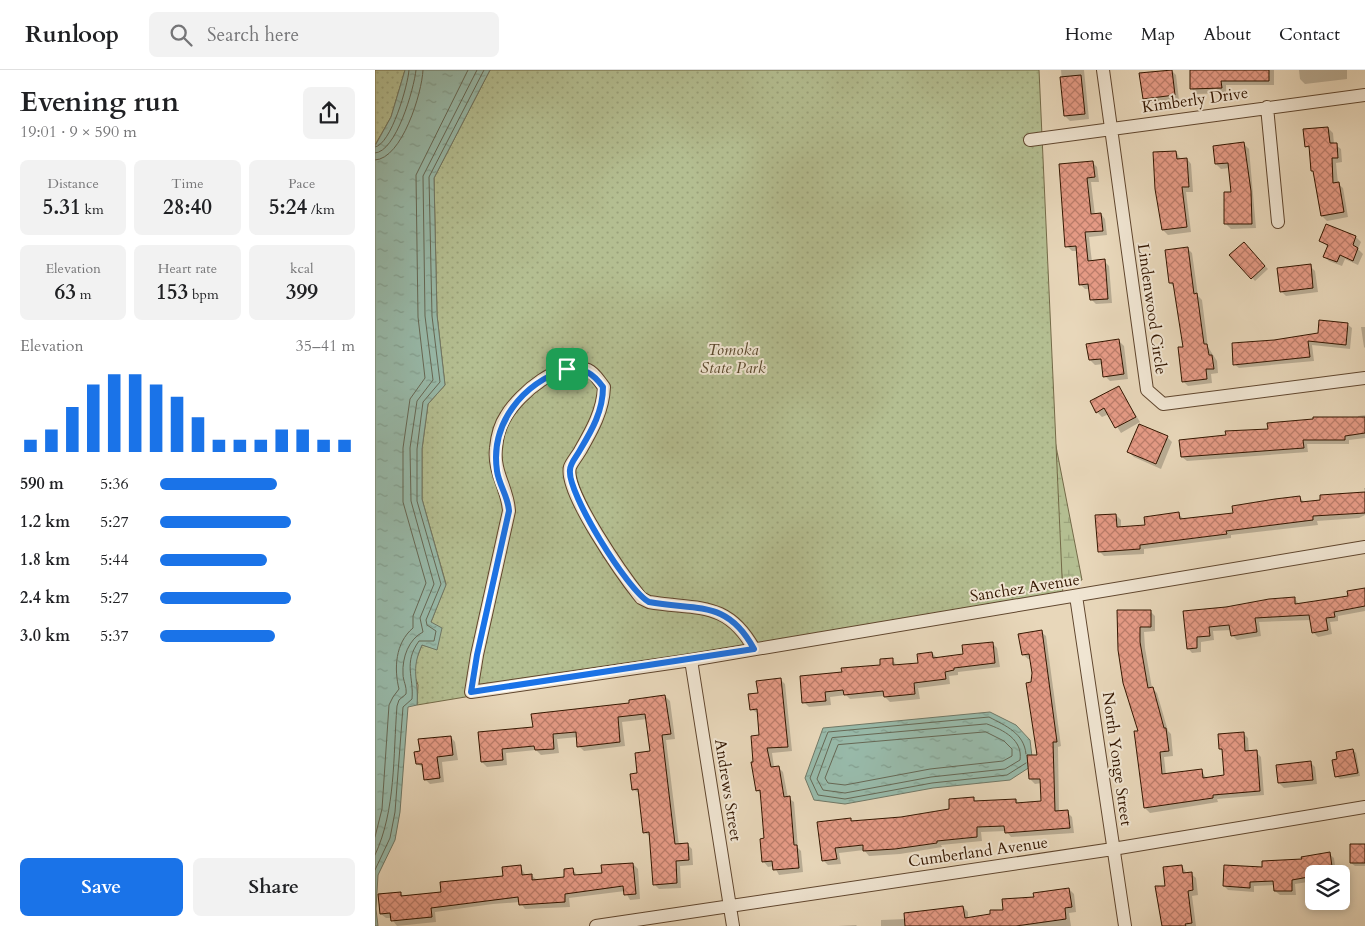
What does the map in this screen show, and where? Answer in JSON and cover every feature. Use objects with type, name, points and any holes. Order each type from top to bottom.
[{"type":"street","name":"Lindenwood Circle","points":[[1103,70],[1147,390],[1163,404],[1365,378]]},
{"type":"street","name":"Kimberly Drive","points":[[1030,140],[1365,95]]},
{"type":"street","points":[[1267,107],[1278,222]]},
{"type":"street","name":"Sanchez Avenue","points":[[754,649],[740,627],[720,613],[703,608],[649,602],[641,598],[589,522],[569,477],[570,468],[593,429],[600,412],[603,387],[595,375],[587,370],[567,369],[550,375],[529,389],[506,415],[499,430],[495,460],[497,474],[509,501],[509,511],[477,655],[471,692],[691,660],[1365,547]]},
{"type":"street","name":"North Yonge Street","points":[[1076,596],[1125,926]]},
{"type":"street","name":"Andrews Street","points":[[691,660],[733,926]]},
{"type":"street","name":"Cumberland Avenue","points":[[596,926],[1113,849],[1365,807]]},
{"type":"green space","points":[[375,70],[405,70],[391,117],[375,145]]},
{"type":"green space","name":"Tomoka State Park","points":[[490,70],[1039,70],[1063,598],[417,705],[418,685],[414,674],[416,660],[422,645],[437,649],[431,622],[446,584],[422,499],[422,449],[428,404],[445,385],[437,315],[434,178]]},
{"type":"green space","points":[[1015,235],[1082,580],[1063,584]]},
{"type":"water","points":[[405,70],[490,70],[434,178],[437,315],[445,385],[428,404],[422,449],[422,499],[446,585],[431,622],[442,628],[437,650],[422,645],[416,662],[417,705],[408,707],[400,812],[395,840],[378,875],[376,909],[378,926],[375,926],[375,146],[391,117]]},
{"type":"water","points":[[990,712],[1016,725],[1030,740],[1033,765],[1010,780],[933,788],[845,804],[814,800],[805,778],[823,728]]},
{"type":"building","points":[[1172,70],[1175,95],[1143,99],[1139,73]]},
{"type":"building","points":[[1190,70],[1269,70],[1269,81],[1221,81],[1222,88],[1190,89]]},
{"type":"building","points":[[1081,75],[1085,114],[1064,116],[1060,77]]},
{"type":"building","points":[[1328,127],[1330,143],[1337,143],[1338,158],[1332,158],[1333,183],[1339,182],[1344,212],[1321,216],[1313,171],[1311,171],[1309,146],[1305,147],[1303,129]]},
{"type":"building","points":[[1244,142],[1251,191],[1252,224],[1224,224],[1224,192],[1231,192],[1228,163],[1215,164],[1213,146]]},
{"type":"building","points":[[1176,151],[1177,159],[1187,158],[1189,187],[1182,187],[1187,227],[1162,230],[1155,189],[1153,152]]},
{"type":"building","points":[[1093,161],[1095,177],[1087,178],[1091,214],[1101,213],[1103,231],[1085,232],[1088,261],[1105,259],[1108,299],[1090,300],[1088,284],[1079,285],[1076,246],[1065,247],[1059,164]]},
{"type":"building","points":[[1326,224],[1356,236],[1353,245],[1358,248],[1353,261],[1340,255],[1337,262],[1323,257],[1328,245],[1319,241]]},
{"type":"building","points":[[1244,242],[1265,266],[1251,279],[1229,255]]},
{"type":"building","points":[[1188,247],[1194,294],[1197,293],[1204,344],[1207,344],[1209,355],[1212,355],[1214,369],[1206,369],[1207,379],[1182,382],[1178,347],[1183,347],[1173,283],[1169,283],[1165,250]]},
{"type":"building","points":[[1311,264],[1313,288],[1280,292],[1277,268]]},
{"type":"building","points":[[1319,320],[1348,323],[1346,345],[1308,341],[1310,357],[1233,365],[1232,343],[1274,340],[1318,333]]},
{"type":"building","points":[[1119,339],[1124,374],[1103,377],[1101,359],[1089,360],[1086,344]]},
{"type":"building","points":[[1119,386],[1136,417],[1115,428],[1104,408],[1096,413],[1090,401]]},
{"type":"building","points":[[1313,417],[1365,417],[1365,433],[1345,436],[1345,440],[1303,440],[1304,448],[1181,457],[1179,440],[1226,435],[1225,431],[1268,429],[1267,423],[1313,419]]},
{"type":"building","points":[[1139,424],[1168,436],[1156,464],[1127,452]]},
{"type":"building","points":[[1365,492],[1365,513],[1313,516],[1313,520],[1226,531],[1227,534],[1140,545],[1140,549],[1098,552],[1095,515],[1116,514],[1117,527],[1145,525],[1144,517],[1179,512],[1180,519],[1233,513],[1232,506],[1275,499],[1300,496],[1301,502],[1320,500],[1320,495]]},
{"type":"building","points":[[1365,588],[1365,606],[1334,612],[1335,617],[1326,618],[1328,630],[1312,633],[1309,615],[1255,618],[1257,632],[1231,636],[1229,625],[1209,627],[1210,636],[1197,637],[1197,648],[1187,649],[1183,611],[1295,597],[1295,604],[1348,596],[1347,591]]},
{"type":"building","points":[[1117,610],[1151,610],[1151,627],[1140,627],[1140,642],[1148,688],[1153,687],[1164,728],[1166,728],[1169,751],[1160,752],[1162,774],[1202,769],[1203,778],[1224,775],[1222,749],[1219,749],[1218,734],[1244,732],[1245,751],[1257,750],[1260,791],[1213,795],[1213,798],[1144,808],[1134,731],[1138,731],[1123,683],[1118,650]]},
{"type":"building","points":[[1042,630],[1057,742],[1053,742],[1055,811],[1068,810],[1070,828],[1005,833],[1004,826],[977,827],[977,837],[937,841],[937,843],[863,851],[863,845],[835,848],[837,859],[822,861],[817,822],[851,818],[851,821],[901,817],[949,809],[949,799],[974,797],[974,801],[1016,799],[1016,803],[1041,801],[1040,779],[1029,779],[1027,755],[1037,755],[1026,683],[1031,682],[1032,673],[1029,654],[1022,655],[1018,634]]},
{"type":"building","points":[[993,642],[995,663],[954,668],[954,670],[945,672],[946,679],[914,683],[915,694],[884,697],[883,691],[844,695],[843,690],[825,692],[826,701],[802,703],[800,676],[842,672],[841,668],[880,665],[880,659],[893,658],[893,665],[918,663],[917,654],[932,652],[933,658],[963,654],[962,645]]},
{"type":"building","points":[[781,678],[788,747],[767,748],[771,767],[779,766],[784,797],[790,796],[794,845],[797,845],[799,868],[773,870],[772,861],[762,862],[760,839],[764,838],[760,790],[756,791],[751,762],[753,762],[751,736],[759,735],[757,709],[750,710],[748,694],[758,693],[756,681]]},
{"type":"building","points":[[665,695],[671,734],[662,735],[675,844],[688,843],[689,860],[676,861],[677,883],[653,885],[649,832],[643,833],[638,789],[632,790],[630,774],[637,773],[635,753],[650,751],[645,714],[618,717],[620,742],[577,747],[576,732],[553,734],[554,749],[535,750],[534,746],[502,749],[503,760],[481,762],[478,732],[533,727],[531,714],[629,703],[629,700]]},
{"type":"building","points":[[451,736],[453,755],[437,757],[440,778],[424,780],[422,764],[416,764],[414,752],[420,751],[418,739]]},
{"type":"building","points":[[1353,749],[1358,773],[1335,777],[1332,760],[1337,759],[1336,752]]},
{"type":"building","points":[[1311,761],[1313,780],[1278,783],[1276,765]]},
{"type":"building","points":[[1350,844],[1365,844],[1365,863],[1350,863]]},
{"type":"building","points":[[1330,852],[1332,865],[1305,865],[1305,878],[1292,880],[1292,891],[1274,891],[1273,881],[1250,882],[1250,888],[1223,886],[1224,865],[1262,867],[1262,861],[1302,859],[1301,857]]},
{"type":"building","points":[[633,863],[636,894],[624,895],[623,886],[565,894],[565,902],[519,905],[518,897],[431,908],[432,917],[391,921],[390,913],[380,914],[378,894],[401,892],[401,896],[441,892],[440,882],[503,876],[502,867],[521,865],[522,875],[532,874],[532,880],[564,877],[564,869],[573,868],[574,875],[602,873],[601,865]]},
{"type":"building","points":[[1182,865],[1183,873],[1192,872],[1193,890],[1188,891],[1192,923],[1185,924],[1186,926],[1162,926],[1155,886],[1165,886],[1163,867]]},
{"type":"building","points":[[1069,888],[1072,907],[1065,908],[1066,919],[1016,926],[905,926],[904,913],[963,906],[965,918],[990,914],[990,910],[1003,910],[1002,899],[1034,897],[1033,893]]},
{"type":"route","points":[[567,369],[587,370],[595,375],[603,387],[600,412],[593,429],[570,468],[569,477],[589,522],[616,564],[641,598],[649,602],[703,608],[720,613],[732,619],[740,627],[754,649],[471,692],[477,655],[509,511],[509,501],[497,474],[495,460],[499,430],[506,415],[529,389],[550,375],[567,369]]}]
